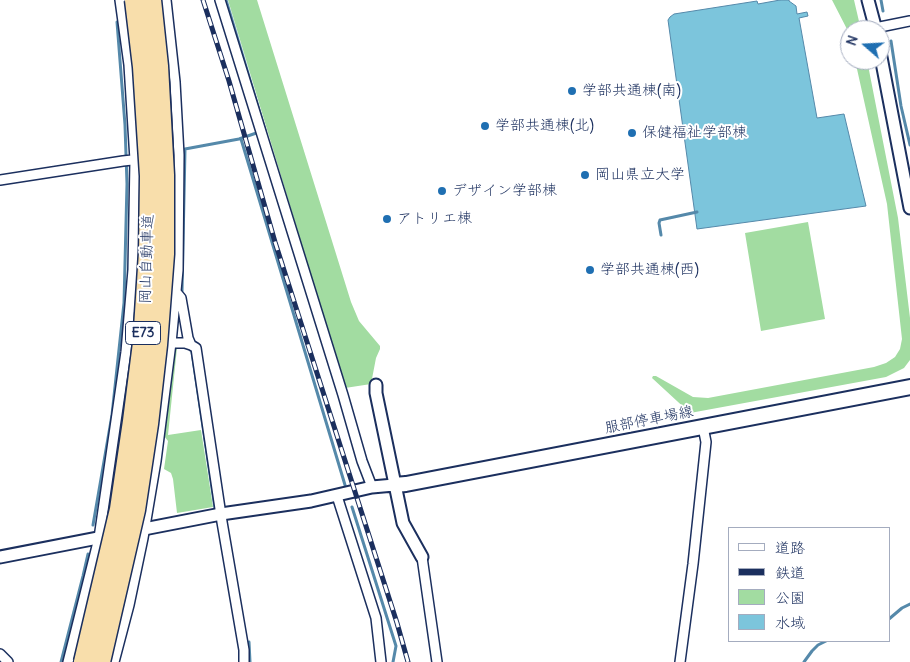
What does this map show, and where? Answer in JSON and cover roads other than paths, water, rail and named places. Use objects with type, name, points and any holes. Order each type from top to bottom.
[{"type":"highway","name":"岡山自動車道","points":[[83,662],[119,508],[142,343],[148,252],[149,176],[142,67],[134,0]]},
{"type":"highway","name":"岡山自動車道","points":[[101,662],[136,510],[150,424],[164,272],[165,175],[159,66],[152,0]]},
{"type":"main road","name":"服部停車場線","points":[[394,485],[910,387]]},
{"type":"street","points":[[68,662],[99,538],[126,352],[134,270],[129,160],[129,65],[120,0]]},
{"type":"street","points":[[114,662],[129,605],[145,529],[156,461],[178,270],[179,156],[166,0]]},
{"type":"street","points":[[220,0],[362,461],[372,487]]},
{"type":"street","points":[[868,0],[874,20]]},
{"type":"street","points":[[890,26],[910,21]]},
{"type":"street","points":[[883,70],[910,208]]},
{"type":"street","points":[[0,180],[129,160],[179,156]]},
{"type":"street","points":[[176,292],[181,298],[191,345]]},
{"type":"street","points":[[171,343],[185,343],[196,348],[244,650],[244,662]]},
{"type":"street","points":[[376,385],[376,393],[403,523],[422,557],[437,662]]},
{"type":"street","points":[[680,662],[694,564],[706,442],[703,427]]},
{"type":"street","points":[[0,557],[221,514],[311,502],[372,487],[394,485]]},
{"type":"street","points":[[337,496],[376,618],[381,662]]},
{"type":"street","points":[[0,654],[8,662]]},
{"type":"water","points":[[789,0],[796,6],[797,14],[807,12],[808,16],[799,18],[817,118],[844,114],[866,206],[697,229],[668,20],[674,14],[757,1],[758,4]]},
{"type":"waterway","points":[[182,291],[185,149],[239,139],[265,130],[226,0]]},
{"type":"waterway","points":[[881,0],[883,11]]},
{"type":"waterway","points":[[93,525],[112,415],[124,303],[127,184],[125,125],[117,22]]},
{"type":"waterway","points":[[891,41],[901,106],[910,145]]},
{"type":"waterway","points":[[241,139],[345,485]]},
{"type":"waterway","points":[[661,235],[660,220],[697,212]]},
{"type":"waterway","points":[[192,352],[215,508]]},
{"type":"waterway","points":[[352,507],[396,646],[393,662]]},
{"type":"waterway","points":[[61,662],[88,554]]},
{"type":"waterway","points":[[890,618],[910,604]]},
{"type":"waterway","points":[[249,642],[250,662]]},
{"type":"waterway","points":[[804,662],[812,651],[824,642]]},
{"type":"railway","points":[[203,0],[229,81],[275,242],[408,662]]},
{"type":"place","name":"学部共通棟(南)","points":[[572,91]]},
{"type":"place","name":"学部共通棟(北)","points":[[485,126]]},
{"type":"place","name":"保健福祉学部棟","points":[[632,133]]},
{"type":"place","name":"岡山県立大学","points":[[585,175]]},
{"type":"place","name":"デザイン学部棟","points":[[442,191]]},
{"type":"place","name":"アトリエ棟","points":[[387,219]]},
{"type":"place","name":"学部共通棟(西)","points":[[590,270]]}]
